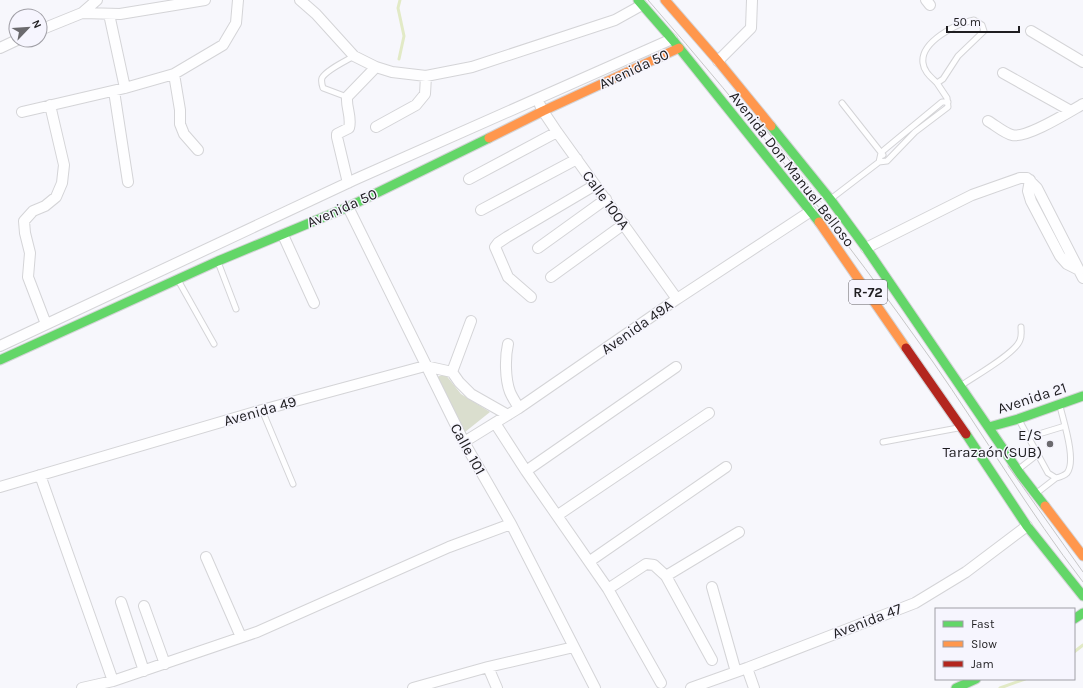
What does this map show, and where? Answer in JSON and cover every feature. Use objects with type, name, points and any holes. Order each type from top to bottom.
[{"type":"main road","name":"Avenida Don Manuel Belloso","points":[[665,0],[718,61],[830,200],[866,248],[1018,470],[1083,556]]},
{"type":"main road","name":"Avenida Don Manuel Belloso","points":[[640,2],[672,38],[811,211],[1028,526],[1083,596]]},
{"type":"main road","name":"Avenida 50","points":[[0,360],[218,261],[348,207],[543,111],[679,48]]},
{"type":"main road","name":"Avenida 21","points":[[989,426],[1018,419],[1083,396]]},
{"type":"main road","points":[[956,688],[974,680]]},
{"type":"street","points":[[48,27],[82,13],[98,0]]},
{"type":"street","points":[[82,13],[120,14],[205,0]]},
{"type":"street","points":[[22,112],[114,91],[174,74],[223,45],[236,23],[238,0]]},
{"type":"street","points":[[300,0],[316,14],[354,56],[376,67],[392,72],[426,76],[472,67],[615,20],[640,2]]},
{"type":"street","points":[[718,61],[751,28],[752,0]]},
{"type":"street","points":[[109,14],[125,88]]},
{"type":"street","points":[[1031,30],[1083,62]]},
{"type":"street","name":"Avenida 50","points":[[0,346],[348,183],[672,38]]},
{"type":"street","points":[[348,183],[336,137],[337,134],[349,128],[350,125],[351,120],[346,102],[347,97],[376,67]]},
{"type":"street","points":[[1003,73],[1071,111]]},
{"type":"street","points":[[174,74],[180,110],[180,124],[184,134],[198,150]]},
{"type":"street","points":[[376,127],[416,105],[426,94],[426,76]]},
{"type":"street","points":[[114,91],[128,182]]},
{"type":"street","name":"Calle 100A","points":[[538,98],[543,111],[557,132],[677,299]]},
{"type":"street","points":[[988,121],[1011,135],[1019,136],[1029,133],[1083,104]]},
{"type":"street","points":[[46,324],[28,277],[30,253],[25,233],[24,221],[33,211],[45,206],[56,197],[62,183],[64,165],[50,105]]},
{"type":"street","points":[[469,179],[557,132]]},
{"type":"street","points":[[480,210],[577,159]]},
{"type":"street","points":[[866,248],[972,195],[1020,178],[1027,178],[1037,188],[1081,274]]},
{"type":"street","points":[[531,297],[508,277],[495,247],[507,237],[595,185]]},
{"type":"street","points":[[538,248],[606,199]]},
{"type":"street","name":"Calle 101","points":[[348,207],[464,442],[511,524],[595,688]]},
{"type":"street","name":"Avenida 49A","points":[[464,442],[519,408],[677,299],[811,211]]},
{"type":"street","points":[[551,277],[624,224]]},
{"type":"street","points":[[283,235],[314,303]]},
{"type":"street","points":[[471,321],[452,372],[459,382],[471,394],[508,415]]},
{"type":"street","points":[[508,344],[505,358],[510,392],[519,408]]},
{"type":"street","name":"Avenida 49","points":[[0,487],[262,410],[426,366],[452,372]]},
{"type":"street","points":[[526,471],[676,367]]},
{"type":"street","points":[[558,515],[709,413]]},
{"type":"street","points":[[496,423],[526,471],[608,589],[661,683]]},
{"type":"street","points":[[590,561],[726,467]]},
{"type":"street","points":[[40,475],[113,681]]},
{"type":"street","points":[[82,688],[113,681],[257,632],[449,547],[511,524]]},
{"type":"street","name":"Avenida 47","points":[[691,688],[915,603],[966,572],[1028,526]]},
{"type":"street","points":[[666,576],[740,532]]},
{"type":"street","points":[[206,557],[241,637]]},
{"type":"street","points":[[608,589],[646,564],[654,565],[666,576],[712,660]]},
{"type":"street","points":[[712,587],[736,672]]},
{"type":"street","points":[[121,602],[144,671]]},
{"type":"street","points":[[144,606],[165,664]]},
{"type":"street","points":[[413,688],[488,667],[574,647]]},
{"type":"street","points":[[488,667],[497,688]]},
{"type":"street","points":[[747,668],[754,688]]},
{"type":"lane","points":[[830,200],[879,162],[887,161],[915,132],[948,107],[948,102],[937,83],[927,74],[923,63],[924,53],[937,37],[963,22],[974,20],[982,25],[984,31],[958,56],[943,79],[937,83]]},
{"type":"lane","points":[[347,97],[323,88],[321,83],[322,78],[330,71],[354,56]]},
{"type":"lane","points":[[879,162],[881,153],[942,102],[948,102]]},
{"type":"lane","points":[[842,103],[887,161]]},
{"type":"lane","points":[[911,128],[915,132]]},
{"type":"lane","points":[[218,261],[236,309]]},
{"type":"lane","points":[[178,279],[214,344]]},
{"type":"lane","points":[[961,385],[1007,354],[1016,346],[1021,339],[1021,327]]},
{"type":"lane","points":[[1036,494],[1056,478],[1061,477],[1067,472],[1070,466],[1071,457],[1060,405]]},
{"type":"lane","points":[[262,410],[293,484]]},
{"type":"lane","points":[[1018,419],[1048,473],[1056,478]]},
{"type":"lane","points":[[1029,437],[1064,426]]},
{"type":"lane","points":[[884,442],[961,427]]},
{"type":"lane","points":[[1018,470],[1038,454]]},
{"type":"green space","points":[[445,374],[461,394],[490,412],[465,432],[437,377]]},
{"type":"waterway","points":[[399,59],[404,36],[398,8],[400,0]]},
{"type":"waterway","points":[[1075,651],[1083,645]]},
{"type":"waterway","points":[[1000,688],[1022,680]]},
{"type":"tram line","points":[[648,0],[723,87],[865,268],[933,362],[1025,501],[1083,582]]},
{"type":"tram line","points":[[758,119],[821,202]]},
{"type":"tram line","points":[[1008,466],[1083,572]]},
{"type":"traffic: fast","points":[[638,0],[672,39],[819,222]]},
{"type":"traffic: fast","points":[[771,126],[830,199],[866,248],[1021,475],[1045,506]]},
{"type":"traffic: fast","points":[[0,360],[218,261],[348,207],[489,138]]},
{"type":"traffic: fast","points":[[989,427],[1018,419],[1083,396]]},
{"type":"traffic: fast","points":[[966,434],[1027,526],[1083,596]]},
{"type":"traffic: fast","points":[[1075,618],[1083,613]]},
{"type":"traffic: fast","points":[[956,688],[974,680]]},
{"type":"traffic: slow","points":[[665,0],[718,61],[771,126]]},
{"type":"traffic: slow","points":[[489,138],[543,111],[679,48]]},
{"type":"traffic: slow","points":[[819,222],[906,348]]},
{"type":"traffic: slow","points":[[1045,506],[1083,556]]},
{"type":"traffic: jam","points":[[906,348],[966,434]]},
{"type":"place","name":"E/S Tarazaón(SUB)","points":[[1050,444]]}]
